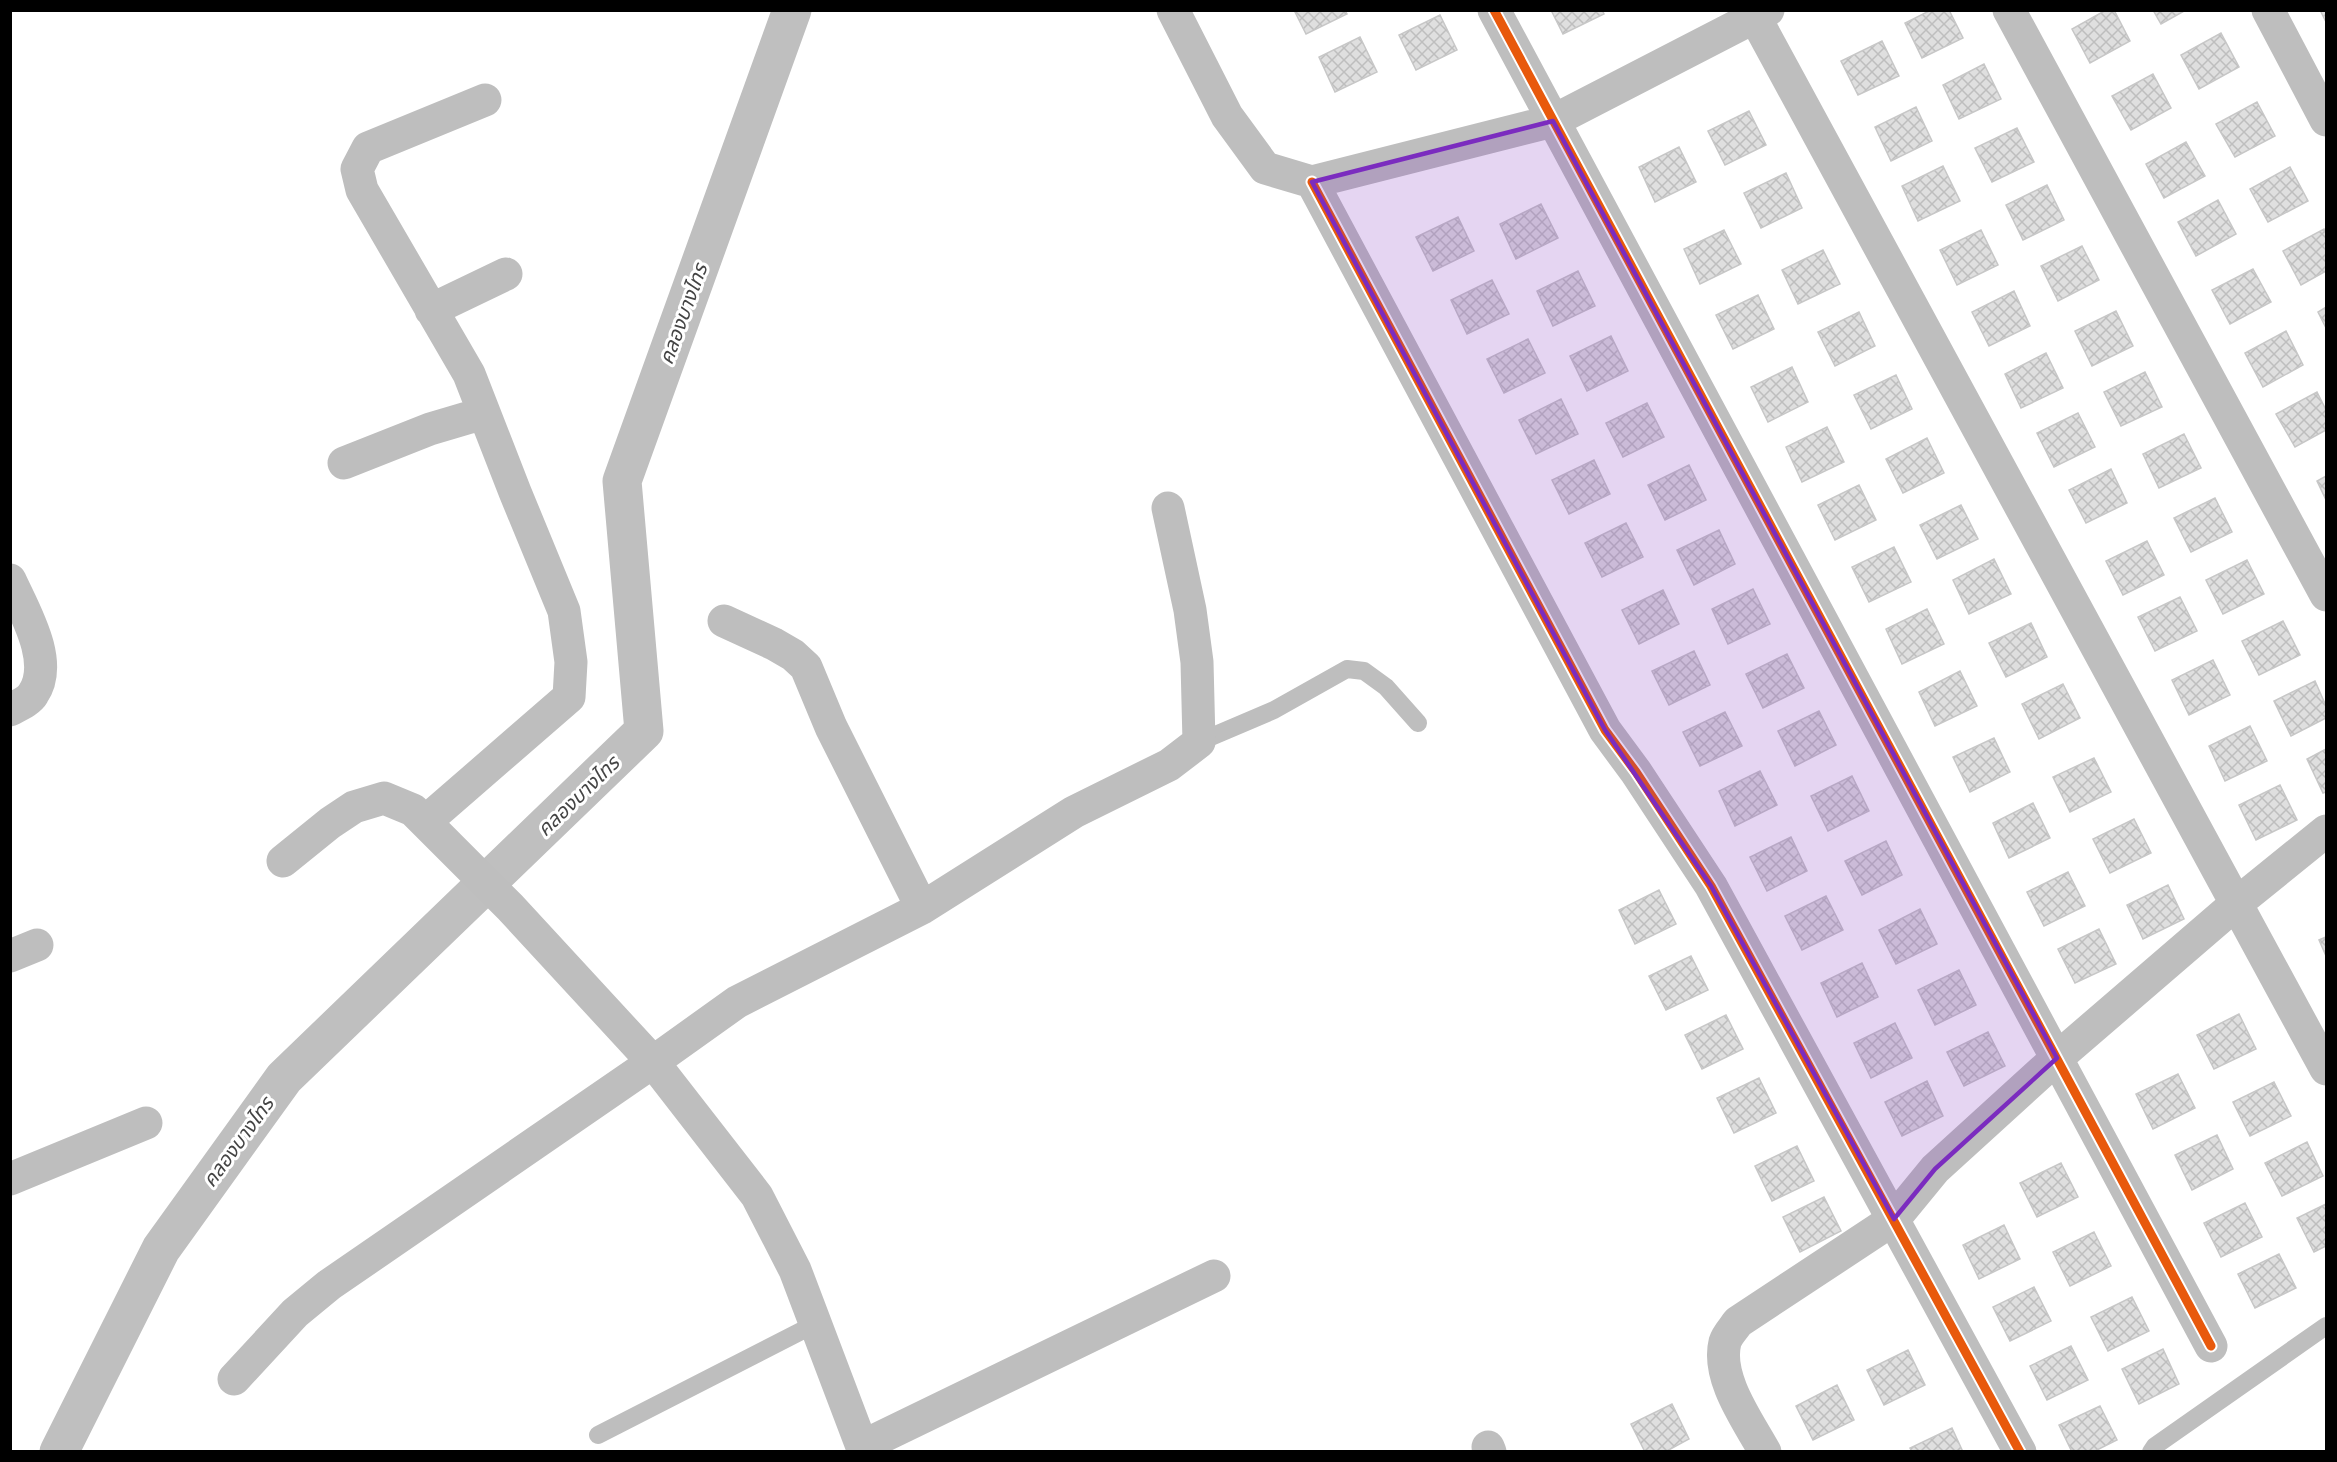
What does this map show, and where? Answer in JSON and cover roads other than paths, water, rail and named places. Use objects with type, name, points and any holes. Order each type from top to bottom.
[{"type":"street","points":[[1173,10],[1227,116],[1265,168],[1312,182],[1553,121],[1758,13],[2326,1069]]},
{"type":"street","points":[[1494,10],[2211,1346]]},
{"type":"street","points":[[2009,10],[2326,595]]},
{"type":"street","points":[[2268,10],[2326,120]]},
{"type":"street","points":[[433,830],[569,697],[571,662],[564,611],[469,374],[362,190],[357,169],[368,148],[485,100]]},
{"type":"street","points":[[1312,182],[1605,730],[1636,772],[1711,886],[2020,1452]]},
{"type":"street","points":[[431,310],[506,274]]},
{"type":"street","points":[[345,463],[430,429],[484,413]]},
{"type":"street","points":[[234,1379],[295,1313],[329,1285],[737,1002],[922,908],[1074,812],[1169,765],[1199,742],[1197,662],[1190,610],[1168,508]]},
{"type":"street","points":[[10,580],[35,635],[42,671],[33,695],[10,710]]},
{"type":"street","points":[[724,621],[774,644],[806,667],[831,727],[922,908]]},
{"type":"street","points":[[283,861],[354,807],[384,798],[413,810],[510,907],[653,1062],[757,1196],[795,1270],[863,1449],[1214,1276]]},
{"type":"street","points":[[1765,1452],[1729,1384],[1723,1361],[1726,1340],[1738,1322],[1894,1219],[1935,1169],[2057,1058],[2237,903],[2326,831]]},
{"type":"street","points":[[10,1179],[146,1123]]},
{"type":"lane","points":[[1199,742],[1274,710],[1347,669],[1364,671],[1386,687],[1418,723]]},
{"type":"lane","points":[[598,1435],[815,1324]]},
{"type":"lane","points":[[2151,1452],[2155,1446],[2326,1326]]},
{"type":"waterway","name":"คลองบางไทร","points":[[59,1452],[161,1249],[284,1078],[644,731],[622,481],[792,10]]}]
